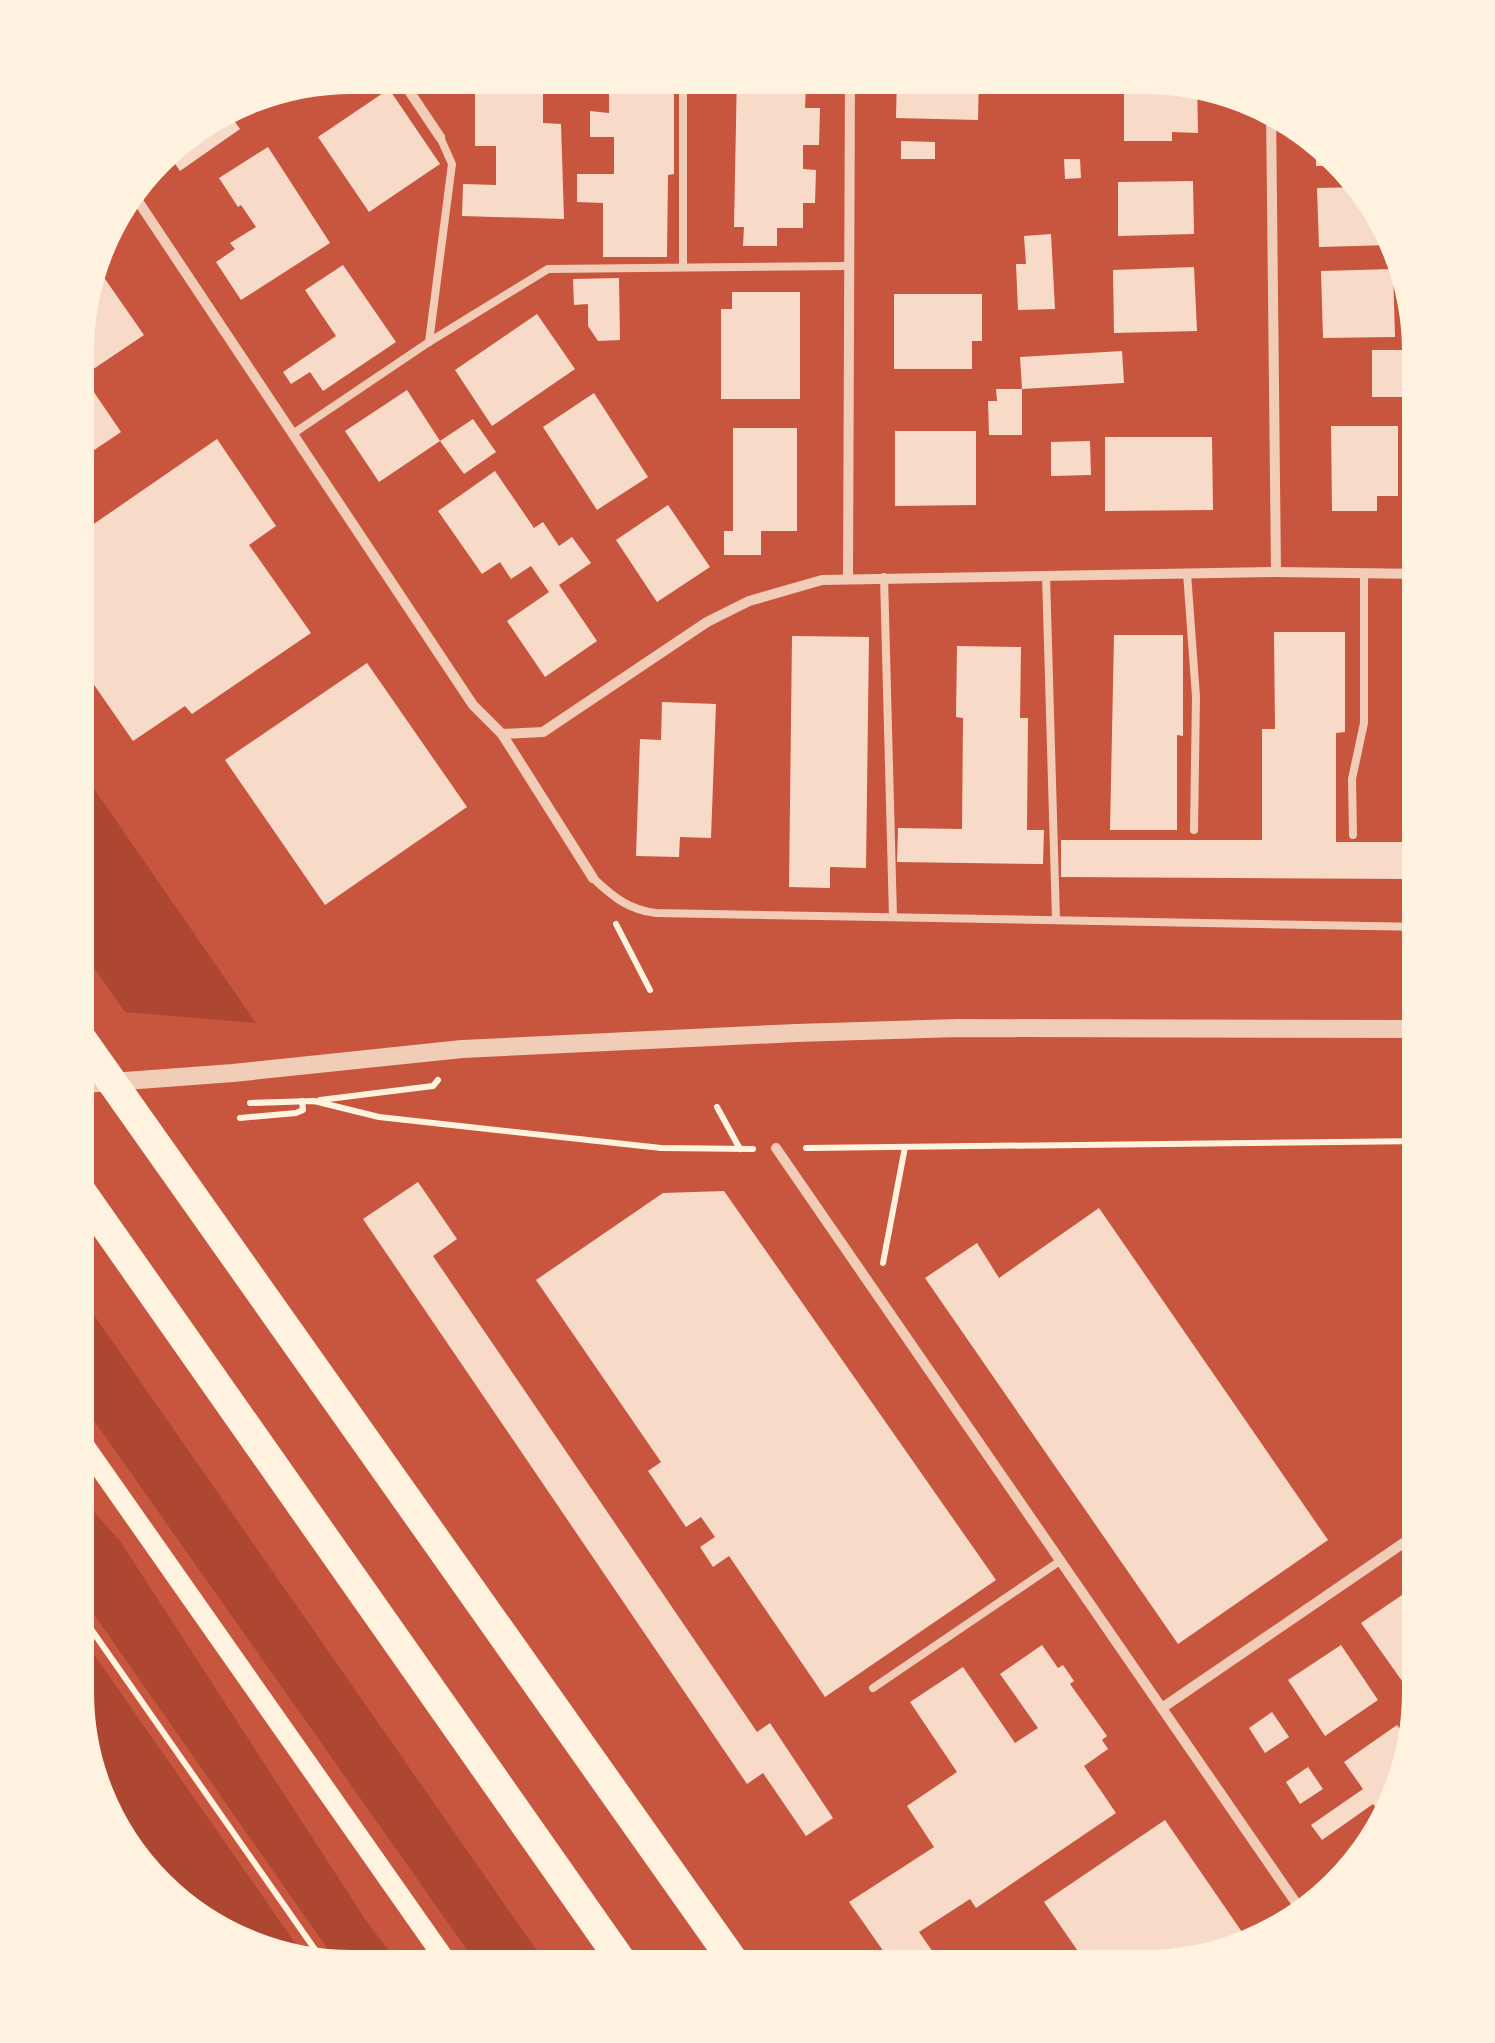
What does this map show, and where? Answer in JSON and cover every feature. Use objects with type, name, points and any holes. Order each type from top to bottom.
[{"type":"highway","points":[[88,1048],[730,1956]]},
{"type":"highway","points":[[88,1201],[618,1956]]},
{"type":"main road","points":[[88,1451],[442,1956]]},
{"type":"street","points":[[407,88],[440,137]]},
{"type":"street","points":[[848,578],[850,88]]},
{"type":"street","points":[[1271,121],[1276,572]]},
{"type":"street","points":[[137,199],[473,705],[502,734],[593,878]]},
{"type":"street","points":[[502,734],[543,732],[708,622],[748,601],[785,588],[848,578],[1408,574]]},
{"type":"street","points":[[88,1084],[462,1049],[796,1033],[977,1028],[1408,1029]]},
{"type":"street","points":[[776,1148],[1297,1906]]},
{"type":"street","points":[[1162,1708],[1407,1541]]},
{"type":"lane","points":[[683,88],[684,266]]},
{"type":"lane","points":[[428,342],[452,164],[440,137]]},
{"type":"lane","points":[[294,432],[548,268],[849,266]]},
{"type":"lane","points":[[1187,573],[1196,697],[1194,830]]},
{"type":"lane","points":[[1353,835],[1352,780],[1364,723],[1364,573]]},
{"type":"lane","points":[[1046,575],[1056,920]]},
{"type":"lane","points":[[884,578],[893,917]]},
{"type":"lane","points":[[593,878],[612,897],[637,910],[1408,928]]},
{"type":"lane","points":[[873,1688],[1060,1561]]},
{"type":"path","points":[[593,878],[650,990]]},
{"type":"path","points":[[255,1102],[314,1101],[379,1117],[642,1146],[740,1149],[1407,1141]]},
{"type":"path","points":[[240,1118],[296,1113],[303,1110],[302,1102]]},
{"type":"path","points":[[717,1107],[740,1149]]},
{"type":"path","points":[[877,1294],[906,1147]]},
{"type":"path","points":[[88,1625],[317,1953]]},
{"type":"shaded area","points":[[88,780],[256,1023],[125,1012],[88,959]]},
{"type":"shaded area","points":[[88,1306],[541,1956],[471,1956],[88,1412]]},
{"type":"shaded area","points":[[88,1505],[120,1541],[393,1956],[331,1954],[88,1606]]},
{"type":"shaded area","points":[[88,1646],[300,1950],[250,1935],[191,1901],[165,1878],[132,1838],[115,1808],[93,1743]]},
{"type":"building","points":[[475,88],[543,88],[543,123],[561,124],[564,219],[462,216],[463,184],[496,185],[496,146],[475,146]]},
{"type":"building","points":[[609,88],[674,88],[674,174],[668,175],[667,257],[603,257],[603,203],[577,202],[577,174],[614,174],[614,137],[590,137],[590,111],[609,113]]},
{"type":"building","points":[[737,88],[806,88],[805,108],[820,108],[819,145],[803,145],[803,169],[816,170],[815,203],[803,203],[803,228],[777,228],[777,246],[743,246],[744,227],[734,227]]},
{"type":"building","points":[[897,88],[979,88],[978,120],[896,118]]},
{"type":"building","points":[[1124,88],[1197,93],[1198,133],[1172,132],[1172,141],[1124,141]]},
{"type":"building","points":[[389,89],[440,164],[369,212],[318,137]]},
{"type":"building","points":[[232,117],[240,129],[180,171],[171,159]]},
{"type":"building","points":[[901,141],[935,142],[935,159],[901,159]]},
{"type":"building","points":[[268,147],[330,243],[241,300],[216,262],[235,249],[230,243],[256,227],[219,178]]},
{"type":"building","points":[[1316,153],[1331,166],[1316,166]]},
{"type":"building","points":[[1064,159],[1080,159],[1081,178],[1065,179]]},
{"type":"building","points":[[1193,181],[1194,234],[1118,236],[1118,182]]},
{"type":"building","points":[[1350,187],[1384,245],[1319,247],[1317,188]]},
{"type":"building","points":[[1051,234],[1055,309],[1018,310],[1016,264],[1026,264],[1024,236]]},
{"type":"building","points":[[343,265],[396,342],[323,391],[310,372],[291,384],[283,372],[336,336],[305,290]]},
{"type":"building","points":[[1194,267],[1197,331],[1114,333],[1113,270]]},
{"type":"building","points":[[1393,269],[1395,337],[1323,338],[1321,271]]},
{"type":"building","points":[[100,272],[144,335],[88,373],[90,317]]},
{"type":"building","points":[[619,278],[620,340],[598,341],[588,326],[588,304],[574,305],[573,279]]},
{"type":"building","points":[[732,292],[800,292],[800,399],[721,399],[721,309],[732,309]]},
{"type":"building","points":[[894,294],[982,294],[982,341],[972,341],[972,369],[894,369]]},
{"type":"building","points":[[537,314],[575,369],[492,426],[455,370]]},
{"type":"building","points":[[1372,350],[1407,350],[1407,397],[1372,397]]},
{"type":"building","points":[[1122,351],[1124,383],[1022,389],[1020,357]]},
{"type":"building","points":[[88,383],[121,432],[88,454]]},
{"type":"building","points":[[996,389],[1022,389],[1022,435],[989,435],[988,401],[997,401]]},
{"type":"building","points":[[407,390],[440,441],[379,482],[345,431]]},
{"type":"building","points":[[594,393],[648,477],[597,510],[543,427]]},
{"type":"building","points":[[473,419],[496,452],[464,474],[440,441]]},
{"type":"building","points":[[1331,426],[1398,426],[1398,496],[1377,496],[1377,511],[1332,511]]},
{"type":"building","points":[[733,428],[797,428],[797,531],[761,531],[761,555],[724,555],[724,531],[733,531]]},
{"type":"building","points":[[895,431],[976,431],[976,505],[895,506]]},
{"type":"building","points":[[1105,437],[1212,437],[1213,510],[1105,511]]},
{"type":"building","points":[[217,439],[276,526],[249,545],[311,633],[192,714],[185,706],[133,741],[88,676],[88,528]]},
{"type":"building","points":[[1090,441],[1091,475],[1051,476],[1051,442]]},
{"type":"building","points":[[495,471],[534,528],[543,522],[559,546],[572,537],[591,563],[559,585],[597,641],[545,677],[507,621],[549,592],[531,566],[511,579],[500,562],[482,574],[438,511]]},
{"type":"building","points":[[668,505],[710,567],[657,602],[616,540]]},
{"type":"building","points":[[1274,632],[1345,632],[1345,732],[1336,733],[1336,842],[1408,842],[1408,879],[1061,877],[1061,840],[1262,840],[1262,729],[1275,729]]},
{"type":"building","points":[[1114,635],[1183,635],[1183,736],[1177,735],[1177,830],[1110,830]]},
{"type":"building","points":[[792,636],[869,637],[866,868],[830,867],[830,888],[789,887]]},
{"type":"building","points":[[957,646],[1021,647],[1020,718],[1028,718],[1027,830],[1044,830],[1043,864],[897,862],[898,828],[962,829],[963,718],[956,717]]},
{"type":"building","points":[[367,663],[467,807],[325,905],[225,760]]},
{"type":"building","points":[[662,702],[716,704],[711,838],[680,837],[679,857],[636,856],[640,739],[661,740]]},
{"type":"building","points":[[418,1182],[457,1239],[433,1256],[757,1732],[770,1723],[833,1818],[806,1836],[763,1773],[747,1784],[363,1219]]},
{"type":"building","points":[[724,1191],[996,1580],[825,1697],[729,1556],[713,1567],[700,1547],[715,1537],[701,1517],[686,1527],[648,1471],[661,1462],[536,1280],[663,1193]]},
{"type":"building","points":[[1099,1208],[1328,1540],[1178,1644],[925,1278],[977,1243],[999,1278]]},
{"type":"building","points":[[1407,1592],[1407,1688],[1407,1688],[1361,1623]]},
{"type":"building","points":[[1042,1645],[1058,1668],[1063,1665],[1074,1681],[1070,1684],[1107,1736],[1102,1740],[1108,1749],[1084,1766],[1116,1813],[976,1908],[970,1899],[919,1932],[936,1956],[887,1956],[849,1902],[934,1847],[907,1806],[957,1772],[910,1702],[963,1667],[1015,1743],[1038,1728],[1000,1674]]},
{"type":"building","points":[[1341,1645],[1378,1700],[1325,1736],[1288,1680]]},
{"type":"building","points":[[1272,1712],[1289,1737],[1265,1753],[1249,1728]]},
{"type":"building","points":[[1397,1725],[1403,1734],[1393,1776],[1378,1811],[1373,1804],[1322,1840],[1311,1825],[1363,1789],[1344,1762]]},
{"type":"building","points":[[1308,1767],[1323,1789],[1300,1804],[1286,1782]]},
{"type":"building","points":[[1165,1820],[1244,1935],[1195,1950],[1161,1955],[1081,1956],[1044,1902]]}]
